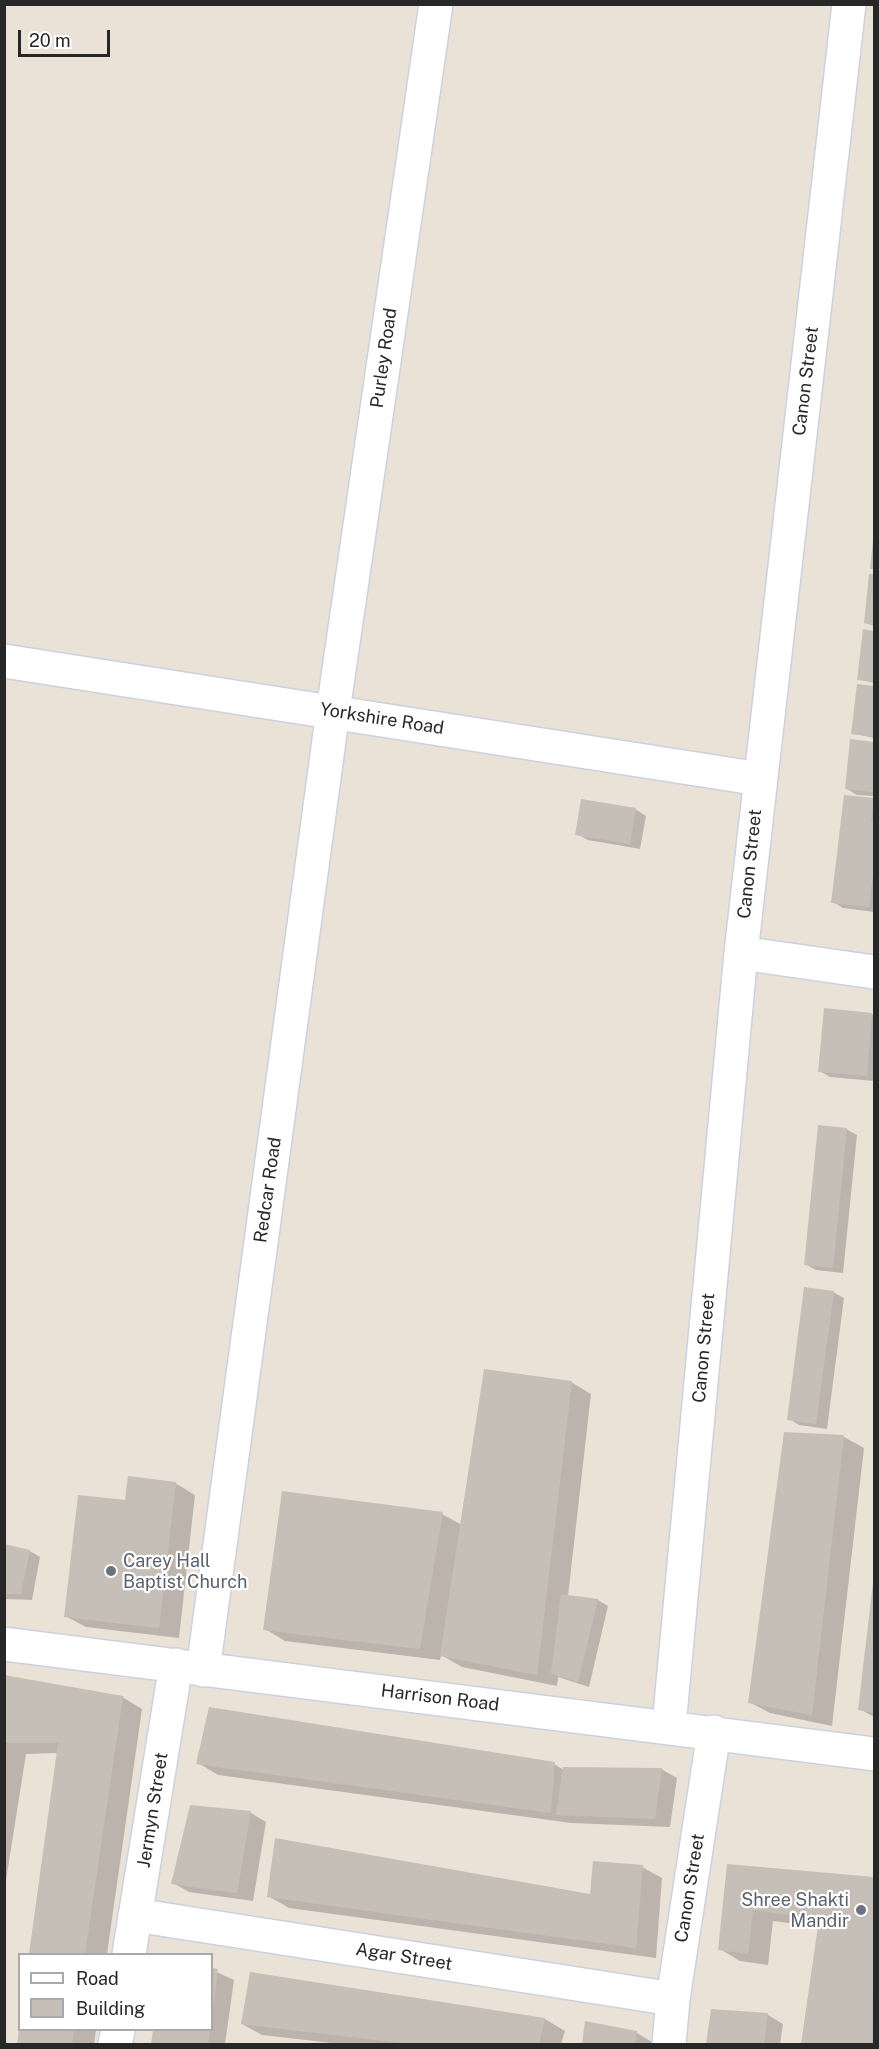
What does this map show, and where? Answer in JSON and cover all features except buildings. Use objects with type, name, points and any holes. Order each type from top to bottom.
[{"type":"street","name":"Purley Road","points":[[333,711],[436,4]]},
{"type":"street","name":"Canon Street","points":[[669,1726],[741,953],[849,4]]},
{"type":"street","name":"Yorkshire Road","points":[[4,661],[760,779]]},
{"type":"street","name":"Redcar Road","points":[[190,1668],[333,711]]},
{"type":"street","points":[[741,953],[874,972]]},
{"type":"street","name":"Harrison Road","points":[[4,1644],[669,1726],[874,1754]]},
{"type":"street","name":"Jermyn Street","points":[[129,1953],[135,1915],[190,1668]]},
{"type":"street","name":"Canon Street","points":[[669,2044],[673,1999],[714,1732]]},
{"type":"street","name":"Agar Street","points":[[135,1915],[673,1999]]},
{"type":"place","name":"Carey Hall Baptist Church","points":[[111,1571]]},
{"type":"place","name":"Shree Shakti Mandir","points":[[861,1910]]}]
